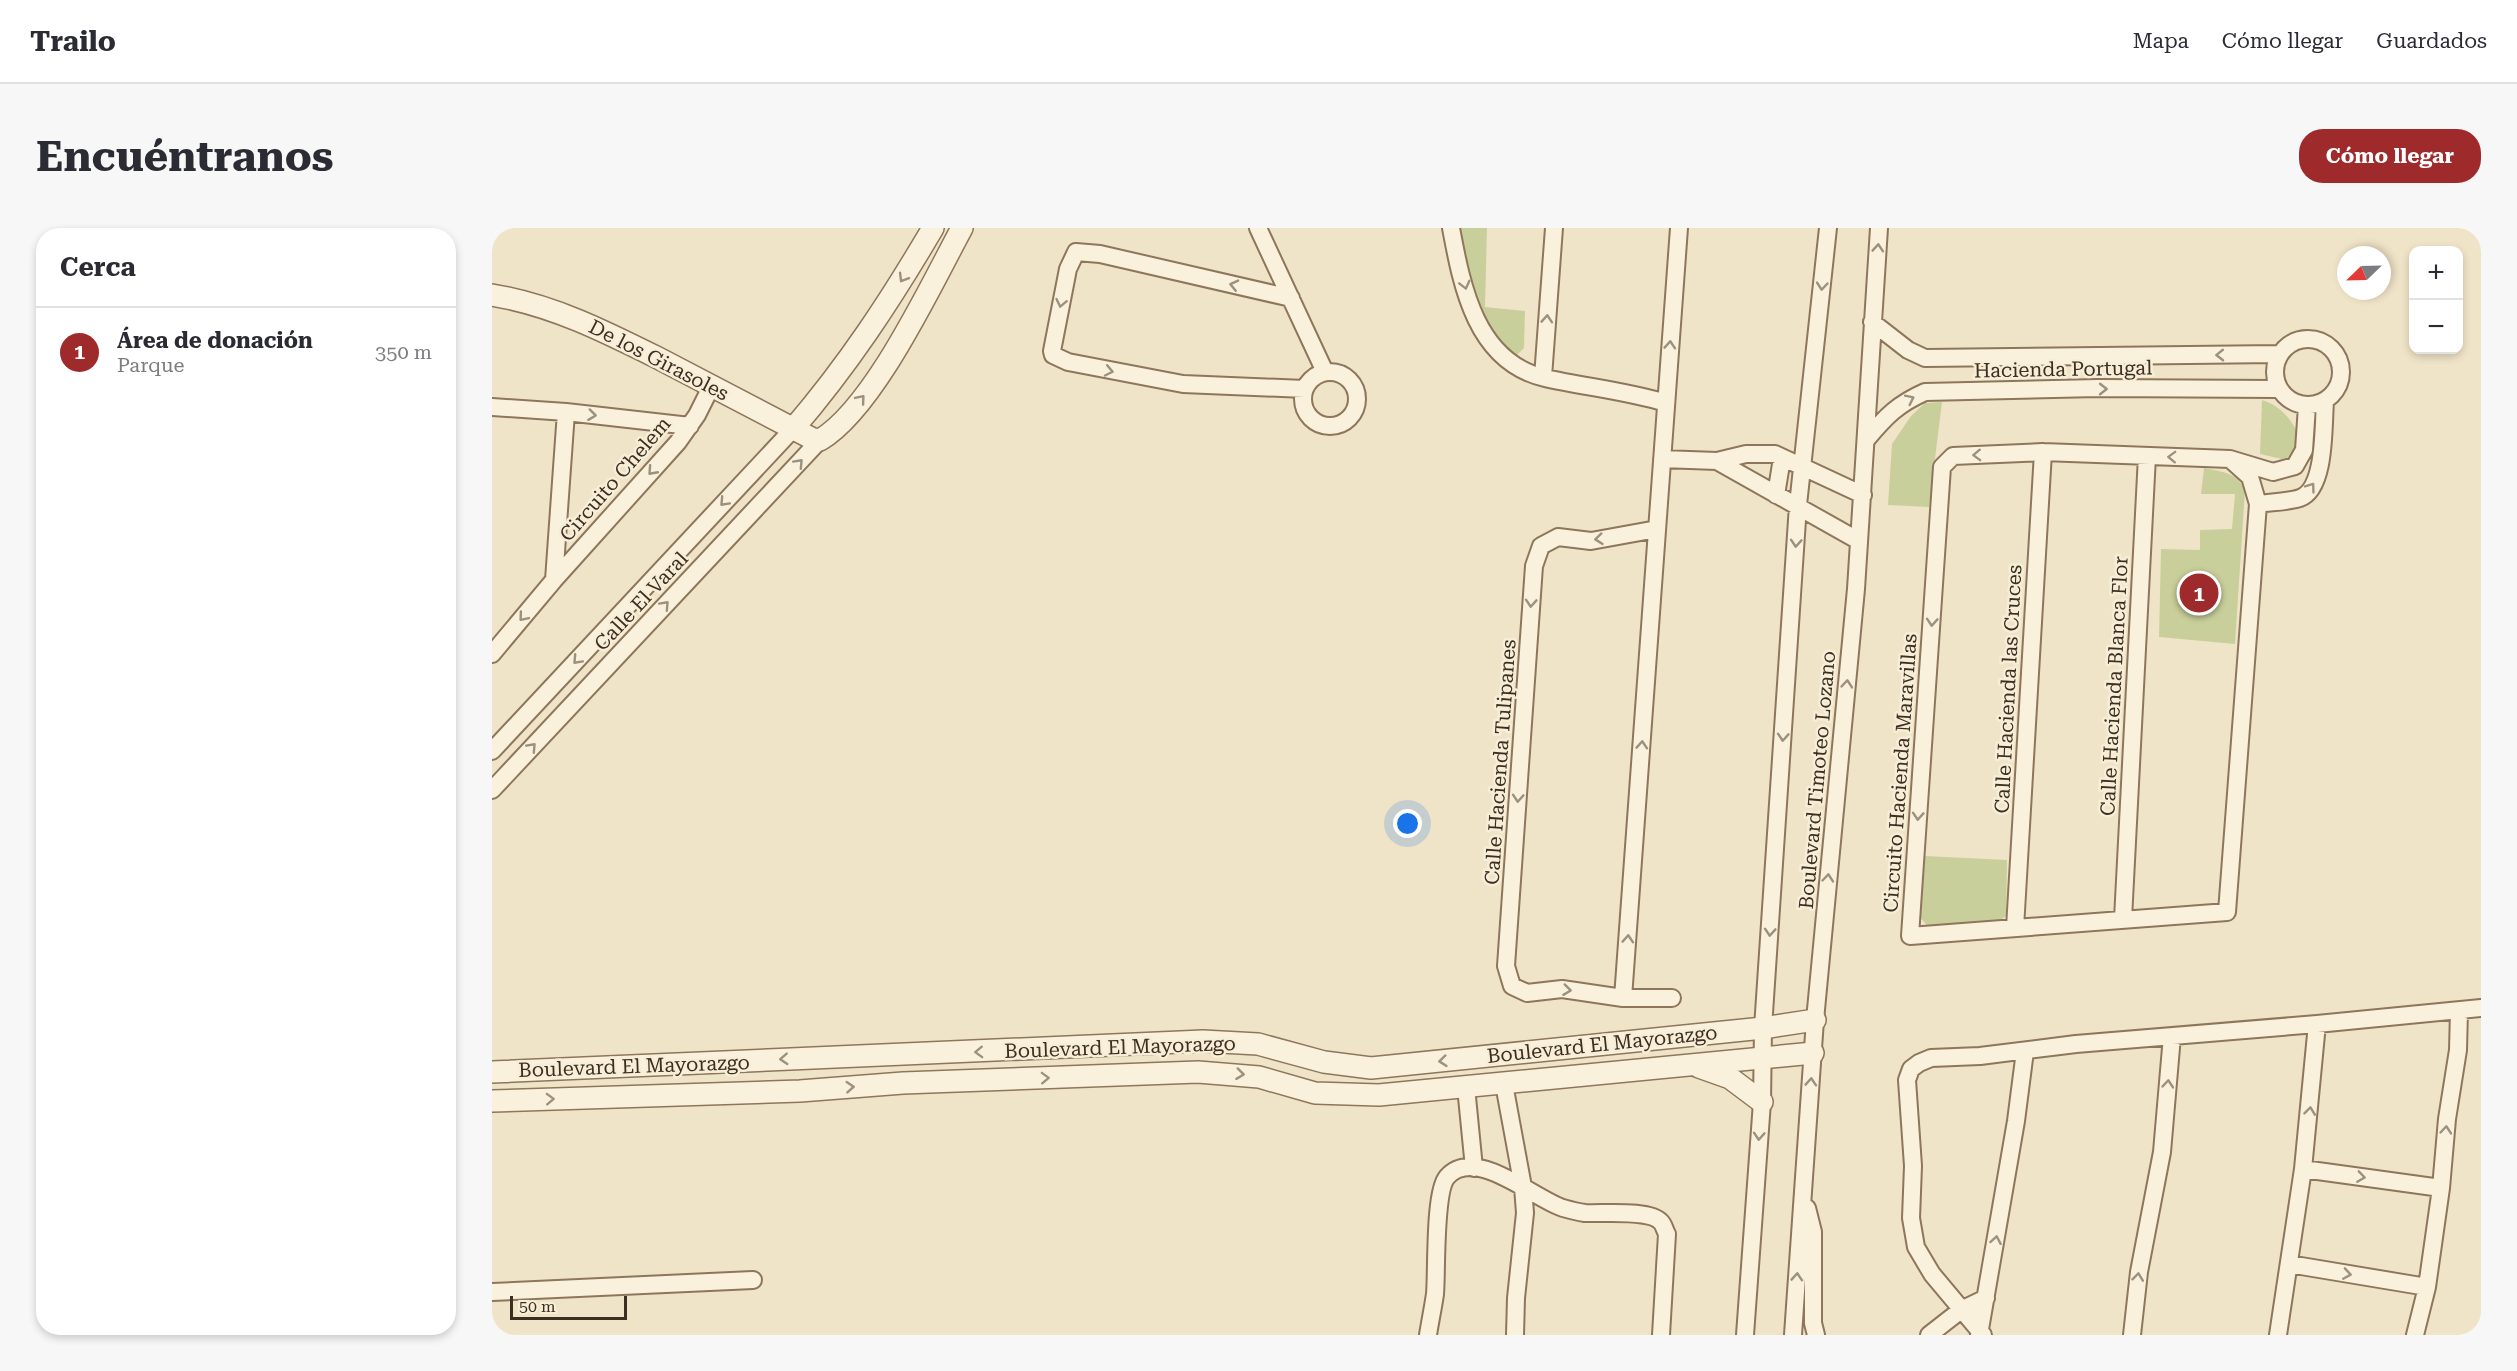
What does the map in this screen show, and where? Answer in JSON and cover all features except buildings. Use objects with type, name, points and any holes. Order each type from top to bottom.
[{"type":"street","points":[[793,429],[846,365],[882,312],[933,228]]},
{"type":"street","points":[[820,440],[854,408],[880,373],[962,228]]},
{"type":"street","points":[[1258,228],[1325,372]]},
{"type":"street","points":[[1451,228],[1466,291],[1482,332],[1490,344],[1508,360],[1542,377],[1636,394],[1666,403]]},
{"type":"street","points":[[1542,377],[1554,228]]},
{"type":"street","points":[[1623,998],[1679,228]]},
{"type":"street","name":"Boulevard Timoteo Lozano","points":[[1744,1335],[1762,1101],[1764,1028],[1798,505],[1828,228]]},
{"type":"street","name":"Boulevard Timoteo Lozano","points":[[1793,1335],[1815,1020],[1863,495],[1879,228]]},
{"type":"street","points":[[1291,298],[1100,254],[1076,252],[1068,269],[1052,351],[1053,355],[1068,362],[1150,380],[1183,384],[1305,389]]},
{"type":"street","name":"De los Girasoles","points":[[492,295],[539,305],[570,315],[712,386],[813,440],[820,440]]},
{"type":"street","name":"Hacienda Portugal","points":[[1872,322],[1908,350],[1925,358],[2278,354]]},
{"type":"street","points":[[2308,338],[2325,342],[2337,355],[2342,372],[2337,389],[2325,402],[2307,406],[2290,401],[2278,389],[2273,371],[2278,354],[2291,342],[2308,338]]},
{"type":"street","points":[[1325,372],[1342,374],[1354,386],[1356,394],[1355,410],[1344,422],[1328,426],[1313,420],[1304,405],[1305,389],[1313,378],[1325,372]]},
{"type":"street","points":[[690,426],[712,386]]},
{"type":"street","name":"Hacienda Portugal","points":[[1867,439],[1880,422],[1902,402],[1925,392],[2098,388],[2278,389]]},
{"type":"street","points":[[2230,459],[2250,477],[2258,504],[2301,498],[2311,490],[2319,474],[2325,402]]},
{"type":"street","name":"Circuito Hacienda Maravillas","points":[[2258,504],[2227,912],[1910,936],[1942,467],[1953,456],[2043,452],[2230,459],[2273,472],[2295,466],[2304,450],[2307,406]]},
{"type":"street","name":"Circuito Chelem","points":[[492,407],[566,412],[690,426]]},
{"type":"street","points":[[554,580],[566,412]]},
{"type":"street","name":"Circuito Chelem","points":[[492,654],[690,426]]},
{"type":"street","name":"Calle El Varal","points":[[492,751],[793,429]]},
{"type":"street","name":"Calle El Varal","points":[[492,790],[820,440]]},
{"type":"street","name":"Calle Hacienda las Cruces","points":[[2015,928],[2043,452]]},
{"type":"street","points":[[1662,459],[1717,461],[1760,453],[1775,454],[1863,495]]},
{"type":"street","name":"Calle Hacienda Blanca Flor","points":[[2123,919],[2146,456]]},
{"type":"street","points":[[1776,495],[1782,458]]},
{"type":"street","points":[[1717,461],[1859,541]]},
{"type":"street","name":"Calle Hacienda Tulipanes","points":[[1657,529],[1591,541],[1558,537],[1541,546],[1534,566],[1506,966],[1512,986],[1527,993],[1562,989],[1623,998],[1672,998]]},
{"type":"street","points":[[1981,1334],[1932,1274],[1916,1247],[1911,1218],[1913,1166],[1907,1080],[1911,1070],[1919,1063],[1931,1058],[1980,1056],[2076,1044],[2481,1008]]},
{"type":"street","points":[[2415,1335],[2427,1287],[2441,1188],[2447,1119],[2458,1050],[2459,1011]]},
{"type":"street","name":"Boulevard El Mayorazgo","points":[[492,1072],[1203,1041],[1258,1044],[1324,1062],[1371,1068],[1764,1028],[1815,1020]]},
{"type":"street","points":[[2278,1335],[2303,1169],[2317,1024]]},
{"type":"street","points":[[2132,1335],[2139,1272],[2162,1152],[2172,1036]]},
{"type":"street","points":[[1981,1334],[2016,1121],[2025,1051]]},
{"type":"street","name":"Boulevard El Mayorazgo","points":[[492,1101],[800,1091],[903,1083],[1198,1072],[1259,1077],[1289,1087],[1333,1095],[1378,1095],[1693,1066],[1763,1056],[1813,1053]]},
{"type":"street","points":[[1473,1058],[1492,1066],[1504,1084],[1523,1187],[1525,1214],[1516,1298],[1515,1335]]},
{"type":"street","points":[[1693,1066],[1730,1078],[1762,1101]]},
{"type":"street","points":[[1466,1088],[1474,1168]]},
{"type":"street","points":[[1428,1335],[1435,1294],[1440,1192],[1448,1176],[1456,1171],[1474,1168],[1502,1176],[1560,1207],[1583,1213],[1641,1214],[1661,1221],[1667,1234],[1661,1335]]},
{"type":"street","points":[[2303,1169],[2441,1188]]},
{"type":"street","points":[[1803,1198],[1814,1232],[1813,1323],[1816,1335]]},
{"type":"street","points":[[2289,1264],[2427,1287]]},
{"type":"street","points":[[492,1292],[753,1280]]},
{"type":"street","points":[[1929,1335],[1961,1310],[1986,1298]]},
{"type":"green space","points":[[1452,228],[1487,228],[1485,307],[1525,311],[1524,348],[1516,356],[1491,341]]},
{"type":"green space","points":[[2262,400],[2280,409],[2296,429],[2299,435],[2294,456],[2282,459],[2260,454]]},
{"type":"green space","points":[[1942,402],[1929,507],[1888,505],[1892,444],[1911,416],[1925,403]]},
{"type":"green space","points":[[2204,468],[2233,476],[2245,490],[2235,644],[2159,637],[2161,549],[2200,550],[2200,530],[2232,529],[2235,494],[2201,494]]},
{"type":"green space","points":[[1925,856],[2007,860],[2006,916],[1991,926],[1930,929],[1920,917]]},
{"type":"place","name":"Área de donación","points":[[2199,593]]}]
